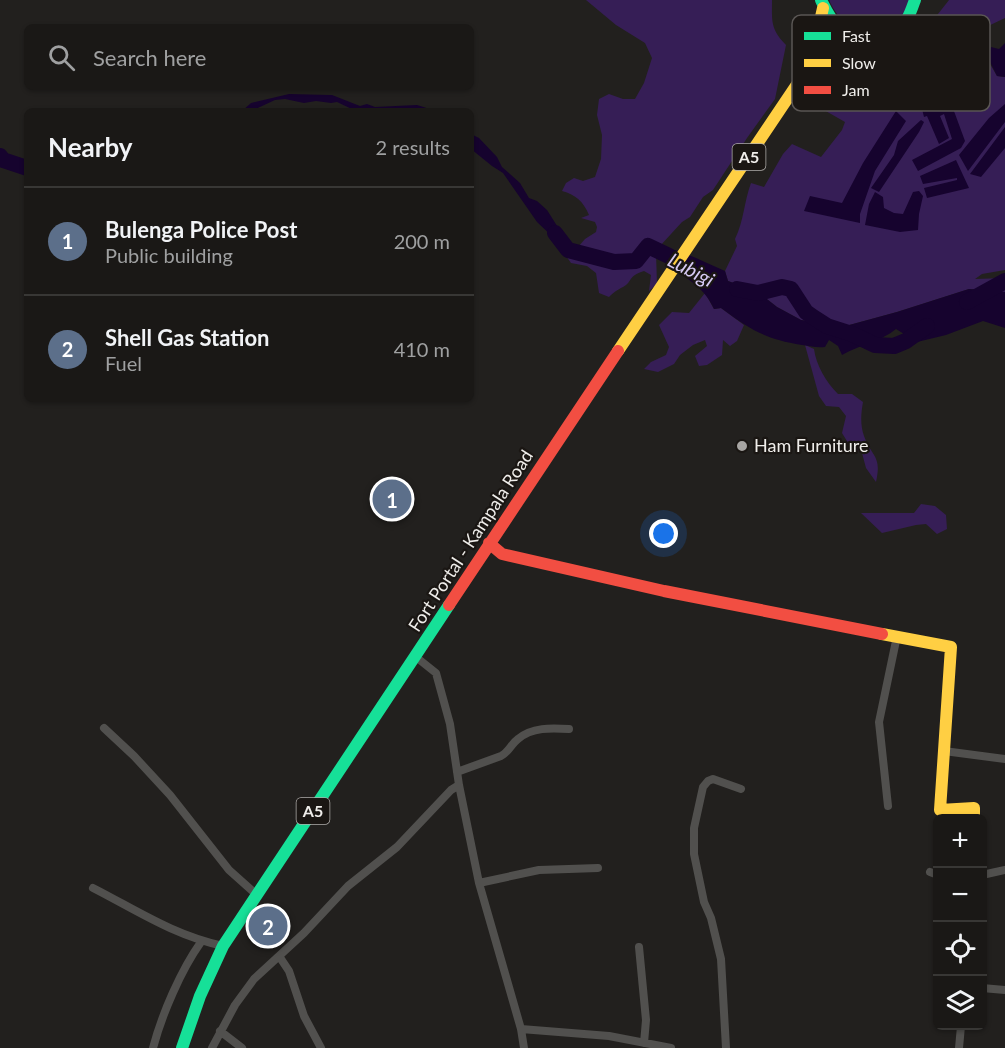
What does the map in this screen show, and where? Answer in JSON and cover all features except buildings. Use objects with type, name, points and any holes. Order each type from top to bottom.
[{"type":"main road","name":"Fort Portal - Kampala Road","points":[[182,1048],[189,1022],[204,984],[223,946],[416,657],[489,543],[792,92]]},
{"type":"main road","points":[[489,543],[502,554],[641,586],[951,647],[940,810],[974,808],[974,814]]},
{"type":"street","points":[[888,806],[879,722],[897,636]]},
{"type":"street","points":[[416,657],[436,673],[450,724],[459,785],[480,883],[521,1029],[524,1048]]},
{"type":"street","points":[[104,728],[170,795],[229,870],[257,895]]},
{"type":"street","points":[[457,772],[501,756],[516,740],[531,731],[547,728],[569,729]]},
{"type":"street","points":[[944,751],[1005,759]]},
{"type":"street","points":[[726,1048],[721,959],[711,918],[704,902],[694,854],[694,828],[703,787],[708,780],[713,779],[741,789]]},
{"type":"street","points":[[212,1048],[238,998],[254,979],[348,886],[397,847],[451,790],[459,785]]},
{"type":"street","points":[[480,883],[539,870],[598,868]]},
{"type":"street","points":[[987,874],[1005,870]]},
{"type":"street","points":[[93,888],[160,925],[201,942],[223,946]]},
{"type":"street","points":[[153,1048],[178,981],[201,942]]},
{"type":"street","points":[[639,947],[646,1020],[644,1043]]},
{"type":"street","points":[[279,956],[289,971],[304,1016],[321,1048]]},
{"type":"street","points":[[987,988],[1005,990]]},
{"type":"street","points":[[521,1029],[609,1036],[671,1048]]},
{"type":"street","points":[[959,1048],[961,1030]]},
{"type":"street","points":[[220,1031],[242,1048]]},
{"type":"shaded area","points":[[586,0],[772,0],[772,19],[775,29],[786,45],[775,99],[713,190],[703,197],[690,217],[682,222],[660,246],[649,246],[656,253],[657,284],[649,291],[651,275],[644,271],[635,275],[626,285],[609,297],[599,293],[596,273],[587,266],[571,263],[564,253],[571,248],[578,247],[596,232],[597,227],[595,222],[581,218],[589,215],[582,202],[562,191],[566,183],[574,178],[583,181],[595,177],[601,159],[602,135],[597,115],[599,99],[609,94],[623,99],[635,99],[644,83],[652,58],[645,43],[616,25]]},
{"type":"shaded area","points":[[829,0],[911,0],[902,15],[837,14]]},
{"type":"shaded area","points":[[949,0],[1005,0],[1005,18],[990,25],[990,15],[938,14]]},
{"type":"shaded area","points":[[990,64],[997,76],[1005,77],[1005,270],[982,274],[975,279],[1005,278],[1005,292],[969,289],[842,327],[801,320],[777,307],[758,292],[728,281],[725,271],[737,246],[735,239],[751,183],[764,187],[783,154],[792,144],[821,157],[842,130],[845,122],[826,111],[990,111]]},
{"type":"shaded area","points":[[705,293],[714,309],[721,308],[744,325],[737,341],[730,346],[723,340],[722,355],[707,365],[699,366],[695,356],[707,346],[705,340],[693,345],[680,355],[674,364],[658,372],[644,369],[651,362],[666,355],[669,347],[659,325],[672,312],[689,313]]},
{"type":"shaded area","points":[[805,345],[814,349],[822,373],[838,394],[852,394],[863,402],[862,428],[877,461],[876,482],[866,468],[862,453],[850,446],[842,433],[846,416],[839,407],[826,406],[819,396]]},
{"type":"shaded area","points":[[921,504],[935,506],[946,515],[947,529],[937,534],[926,524],[882,533],[861,513],[914,513]]},
{"type":"water","points":[[1005,43],[1005,77],[997,76],[990,62],[991,47],[999,49]]},
{"type":"water","points":[[289,94],[332,95],[360,106],[367,104],[375,107],[417,105],[426,108],[350,108],[337,102],[304,103],[285,99],[275,100],[258,108],[245,108],[251,103]]},
{"type":"water","points":[[1005,104],[1005,122],[968,171],[959,155],[989,118]]},
{"type":"water","points":[[896,111],[906,121],[875,171],[860,214],[860,223],[804,211],[810,196],[842,203],[863,163]]},
{"type":"water","points":[[922,111],[954,111],[965,141],[961,148],[918,171],[912,160],[952,139],[944,114],[940,116],[949,138],[939,144],[927,116],[924,117]]},
{"type":"water","points":[[921,120],[924,122],[919,132],[879,192],[871,188],[894,155],[898,141]]},
{"type":"water","points":[[1005,127],[1005,148],[981,177],[970,174]]},
{"type":"water","points":[[474,136],[479,138],[497,157],[502,167],[520,183],[529,198],[537,201],[547,210],[571,248],[564,253],[555,239],[537,222],[503,173],[474,151]]},
{"type":"water","points":[[956,160],[969,188],[927,198],[924,188],[957,180],[957,178],[923,184],[920,176]]},
{"type":"water","points":[[919,191],[923,196],[918,230],[900,232],[865,225],[869,204],[875,192],[883,197],[884,208],[903,214],[913,192]]},
{"type":"water","points":[[648,246],[678,251],[725,271],[728,281],[758,292],[777,307],[801,320],[842,327],[969,289],[1005,292],[1005,328],[983,321],[946,335],[917,342],[896,329],[842,355],[838,346],[829,340],[825,347],[819,347],[778,340],[750,328],[721,308],[714,309],[701,290]]},
{"type":"waterway","name":"Lubigi","points":[[0,156],[3,160],[24,167]]},
{"type":"waterway","name":"Lubigi","points":[[555,233],[568,250],[614,262],[636,261],[648,246],[669,256]]},
{"type":"waterway","name":"Lubigi","points":[[967,302],[1005,281]]},
{"type":"waterway","name":"Lubigi","points":[[737,289],[758,293],[782,287],[791,289],[806,312],[813,317],[827,326],[875,345],[894,346],[906,341],[927,326]]},
{"type":"traffic: fast","points":[[821,0],[828,15]]},
{"type":"traffic: fast","points":[[909,15],[915,0]]},
{"type":"traffic: fast","points":[[182,1048],[200,996],[223,946],[449,605]]},
{"type":"traffic: slow","points":[[821,15],[823,8]]},
{"type":"traffic: slow","points":[[618,351],[792,92]]},
{"type":"traffic: slow","points":[[882,634],[951,647],[940,810],[974,808],[974,814]]},
{"type":"traffic: jam","points":[[449,605],[618,351]]},
{"type":"traffic: jam","points":[[489,543],[502,554],[664,591],[882,634]]},
{"type":"place","name":"Ham Furniture","points":[[742,446]]},
{"type":"place","name":"Bulenga Police Post","points":[[392,499]]},
{"type":"place","name":"Shell Gas Station","points":[[268,926]]}]
